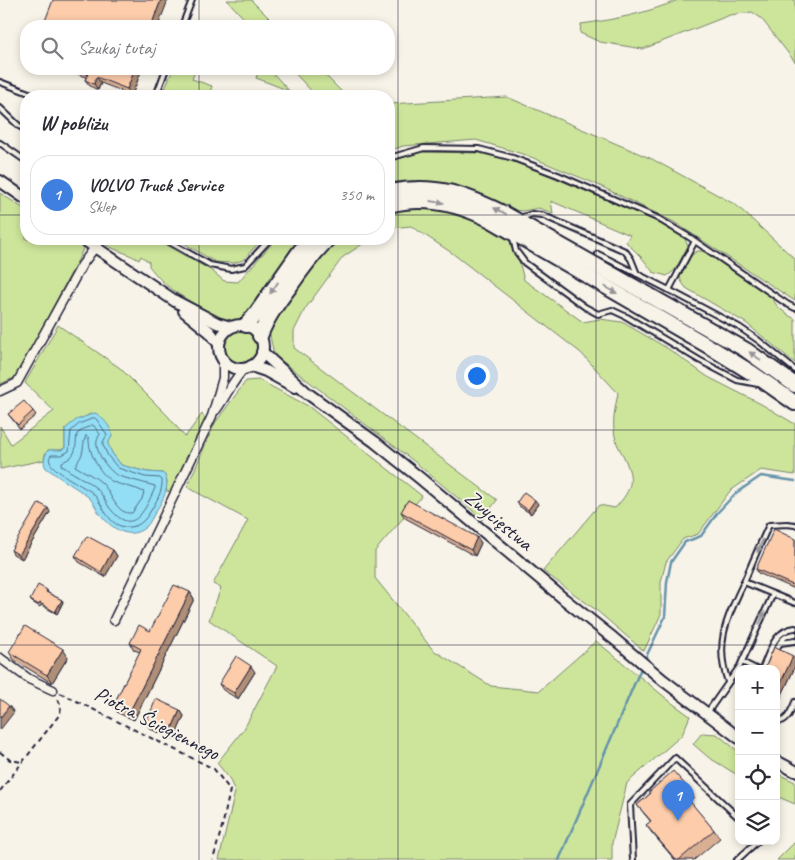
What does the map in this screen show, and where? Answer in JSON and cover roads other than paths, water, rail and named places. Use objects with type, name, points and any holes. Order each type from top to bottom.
[{"type":"highway","points":[[395,191],[440,189],[482,202],[746,350],[795,384]]},
{"type":"highway","points":[[395,203],[418,200],[439,202],[475,212],[710,347],[795,403]]},
{"type":"highway","points":[[246,325],[306,245]]},
{"type":"highway","points":[[260,336],[266,322],[284,294],[308,260],[322,245]]},
{"type":"main road","points":[[0,181],[20,196]]},
{"type":"main road","points":[[92,245],[174,301],[210,332],[219,344]]},
{"type":"main road","points":[[174,301],[215,322],[231,326]]},
{"type":"main road","points":[[238,324],[246,325],[255,330],[260,336],[263,345],[262,352],[258,361],[247,368],[237,369],[223,360],[219,352],[220,338],[231,326],[238,324]]},
{"type":"main road","name":"Zwycięstwa","points":[[262,352],[307,393],[421,479],[564,600],[735,735]]},
{"type":"main road","name":"Zwycięstwa","points":[[247,368],[266,371],[307,393]]},
{"type":"main road","points":[[780,763],[795,770]]},
{"type":"street","points":[[0,391],[17,384],[82,265],[95,247]]},
{"type":"street","points":[[114,620],[212,416],[223,378],[223,360]]},
{"type":"street","points":[[212,416],[235,379],[247,368]]},
{"type":"street","points":[[0,658],[29,678],[53,690]]},
{"type":"lane","points":[[184,20],[192,0]]},
{"type":"lane","points":[[158,90],[164,75]]},
{"type":"lane","points":[[0,82],[21,90]]},
{"type":"lane","points":[[0,108],[20,127]]},
{"type":"lane","points":[[0,143],[20,157]]},
{"type":"lane","points":[[395,156],[424,148],[479,149],[514,158],[657,218],[795,308]]},
{"type":"lane","points":[[523,217],[532,214],[542,215],[625,251],[631,259],[637,274]]},
{"type":"lane","points":[[513,238],[516,251],[525,263],[585,307],[598,314],[612,310],[627,316],[699,360],[737,380],[758,384]]},
{"type":"lane","points":[[669,290],[695,241]]},
{"type":"lane","points":[[175,245],[210,265],[231,269],[246,266],[265,245]]},
{"type":"lane","points":[[598,254],[739,327],[795,370]]},
{"type":"lane","points":[[728,682],[722,663],[723,634],[730,613],[769,525],[787,524],[795,526]]},
{"type":"lane","points":[[744,582],[795,604]]},
{"type":"lane","points":[[707,714],[742,662],[773,594]]},
{"type":"lane","points":[[764,665],[778,635],[785,630],[795,628]]},
{"type":"lane","points":[[775,653],[782,639],[795,634]]},
{"type":"lane","points":[[779,643],[795,641]]},
{"type":"lane","points":[[742,662],[748,665]]},
{"type":"lane","points":[[780,722],[787,718],[795,702]]},
{"type":"lane","points":[[633,860],[630,805],[675,758],[735,814]]},
{"type":"lane","points":[[737,860],[754,845]]},
{"type":"water","points":[[95,413],[103,419],[111,430],[112,436],[108,444],[121,465],[165,475],[167,485],[163,498],[149,524],[140,531],[127,533],[115,528],[100,514],[89,498],[45,466],[44,459],[48,450],[61,450],[65,448],[65,429],[76,420]]},
{"type":"waterway","points":[[644,661],[665,617],[667,582],[671,562],[685,542],[701,536],[718,512],[736,493],[761,476],[795,481]]},
{"type":"waterway","points":[[559,860],[642,666]]},
{"type":"place","name":"VOLVO Truck Service","points":[[678,821]]}]
